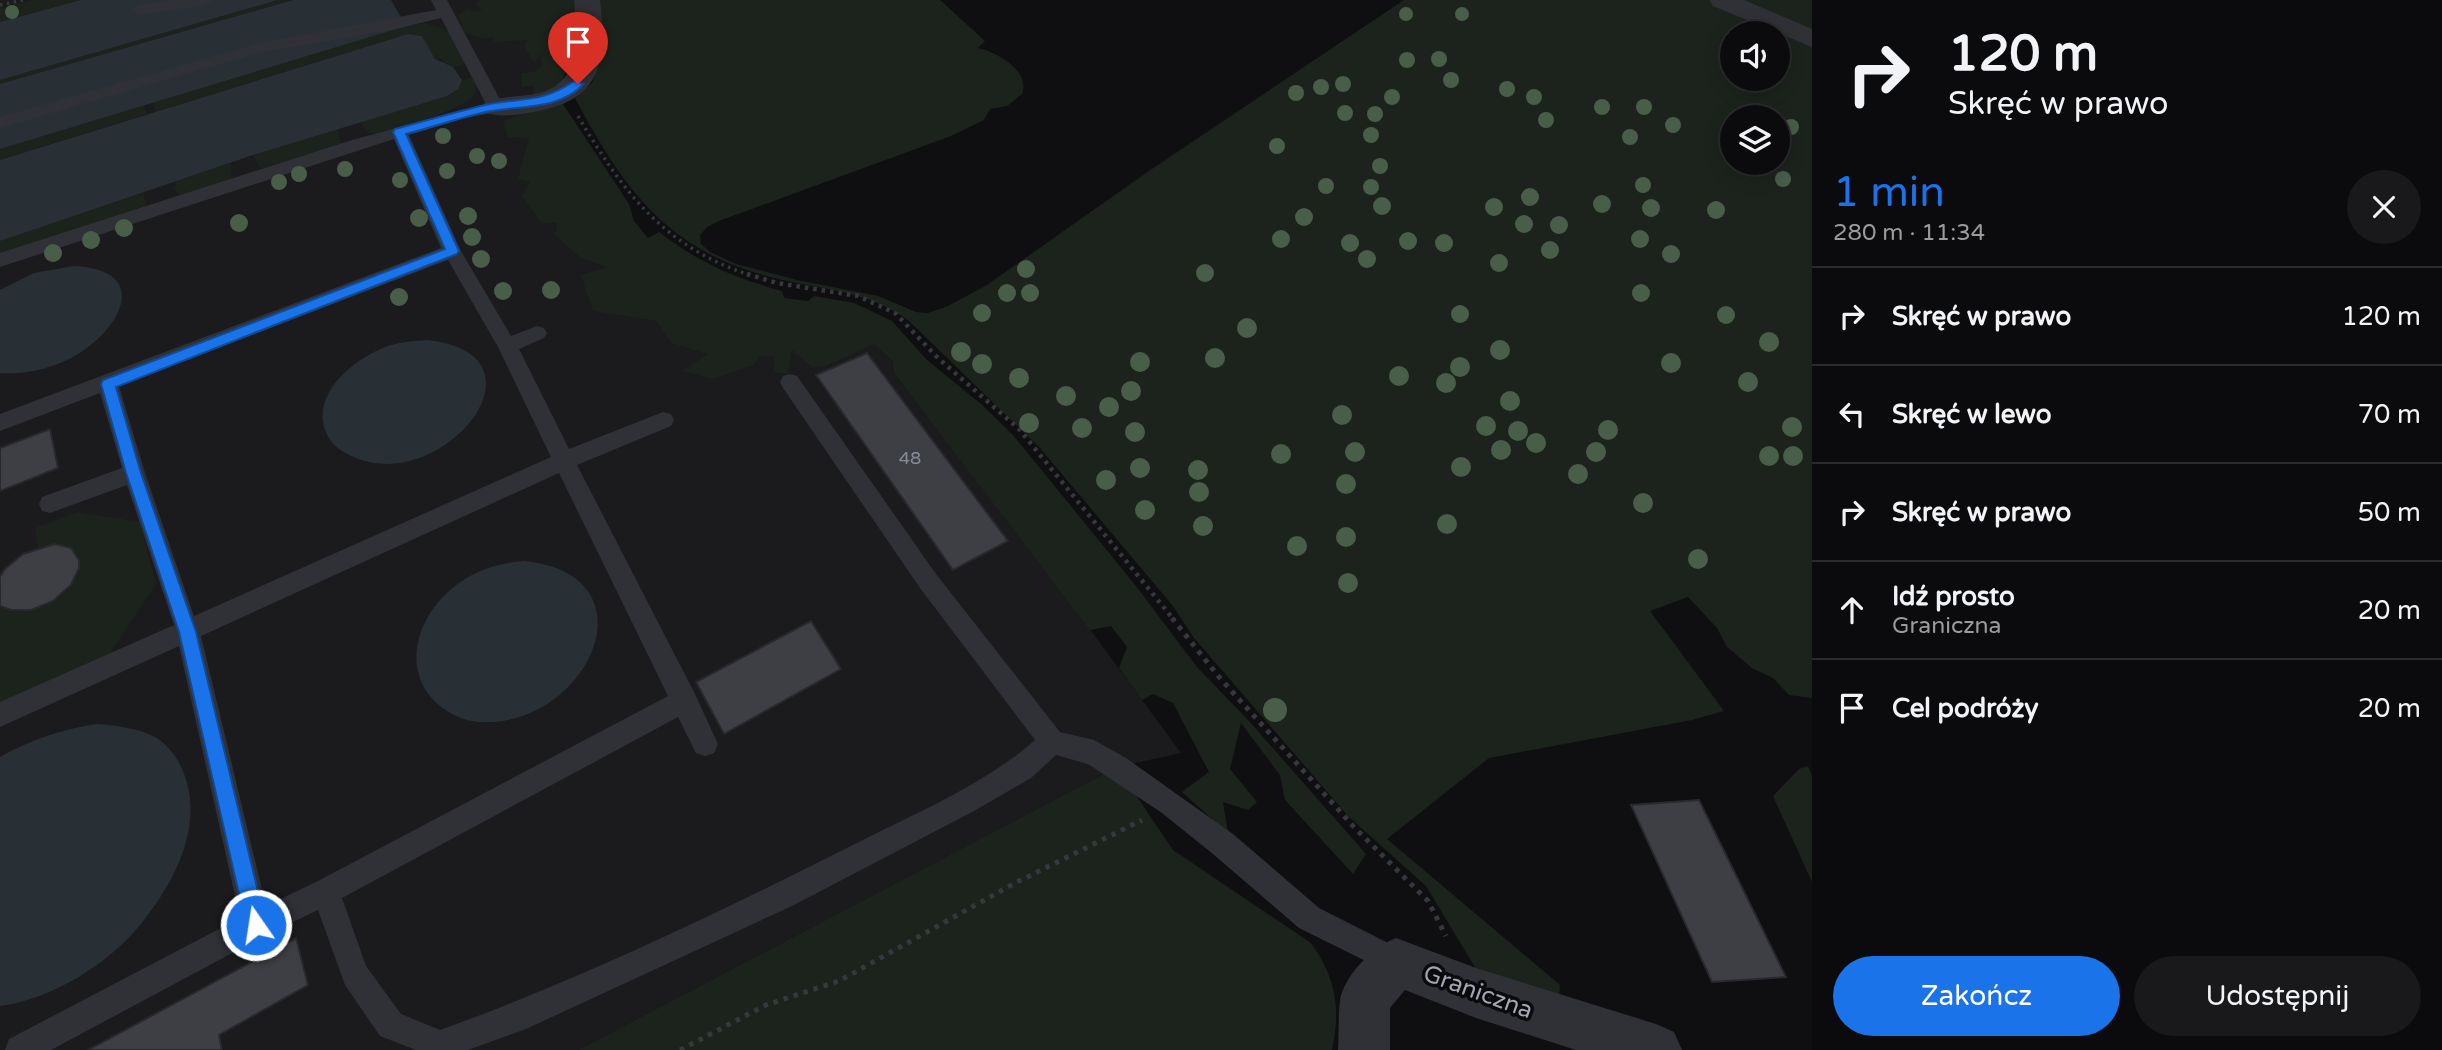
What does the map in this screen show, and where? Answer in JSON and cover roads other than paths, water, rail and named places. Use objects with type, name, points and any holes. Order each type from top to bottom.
[{"type":"street","points":[[496,107],[537,103],[565,93],[578,84],[589,63],[587,0]]},
{"type":"street","points":[[1722,0],[1812,38]]},
{"type":"street","name":"Graniczna","points":[[1364,1050],[1365,999],[1396,962],[1476,993],[1656,1050]]},
{"type":"lane","points":[[139,10],[205,0]]},
{"type":"lane","points":[[0,123],[260,48],[396,24],[443,6],[496,107],[463,113],[399,132],[0,260]]},
{"type":"lane","points":[[399,132],[452,251],[507,346],[705,744]]},
{"type":"lane","points":[[0,423],[452,251]]},
{"type":"lane","points":[[507,346],[537,333]]},
{"type":"lane","points":[[790,382],[928,581],[1052,742],[1094,753],[1171,804],[1310,918],[1396,962]]},
{"type":"lane","points":[[108,384],[134,473],[188,632],[256,925]]},
{"type":"lane","points":[[0,715],[563,461],[663,420]]},
{"type":"lane","points":[[50,504],[134,473]]},
{"type":"lane","points":[[20,1050],[256,925],[326,892],[685,700]]},
{"type":"lane","points":[[326,892],[355,975],[391,1025],[440,1045],[515,1018],[782,896],[965,802],[1022,769],[1052,742]]}]
